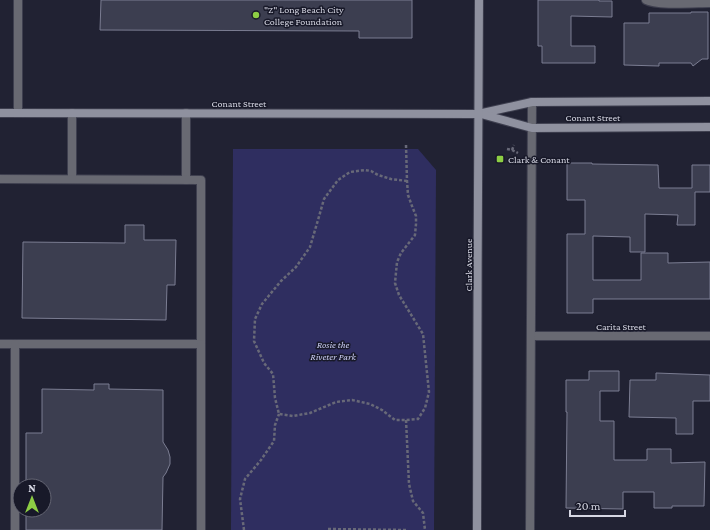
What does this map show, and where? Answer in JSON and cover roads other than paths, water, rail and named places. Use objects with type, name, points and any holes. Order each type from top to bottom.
[{"type":"street","points":[[18,0],[18,113]]},
{"type":"street","name":"Clark Avenue","points":[[477,530],[479,0]]},
{"type":"street","points":[[646,0],[658,3],[710,3]]},
{"type":"street","name":"Conant Street","points":[[0,113],[478,114],[532,102],[710,101]]},
{"type":"street","points":[[530,530],[532,102]]},
{"type":"street","points":[[72,113],[72,179]]},
{"type":"street","points":[[186,113],[186,180]]},
{"type":"street","name":"Conant Street","points":[[478,114],[532,128],[710,127]]},
{"type":"street","points":[[0,179],[201,180],[201,530]]},
{"type":"street","name":"Carita Street","points":[[531,336],[710,336]]},
{"type":"street","points":[[0,344],[201,344]]},
{"type":"street","points":[[15,344],[15,530]]},
{"type":"place","name":"\"Z\" Long Beach City College Foundation","points":[[256,15]]},
{"type":"place","name":"Clark & Conant","points":[[500,159]]},
{"type":"park label","name":"Rosie the Riveter Park","points":[[333,350]]}]
